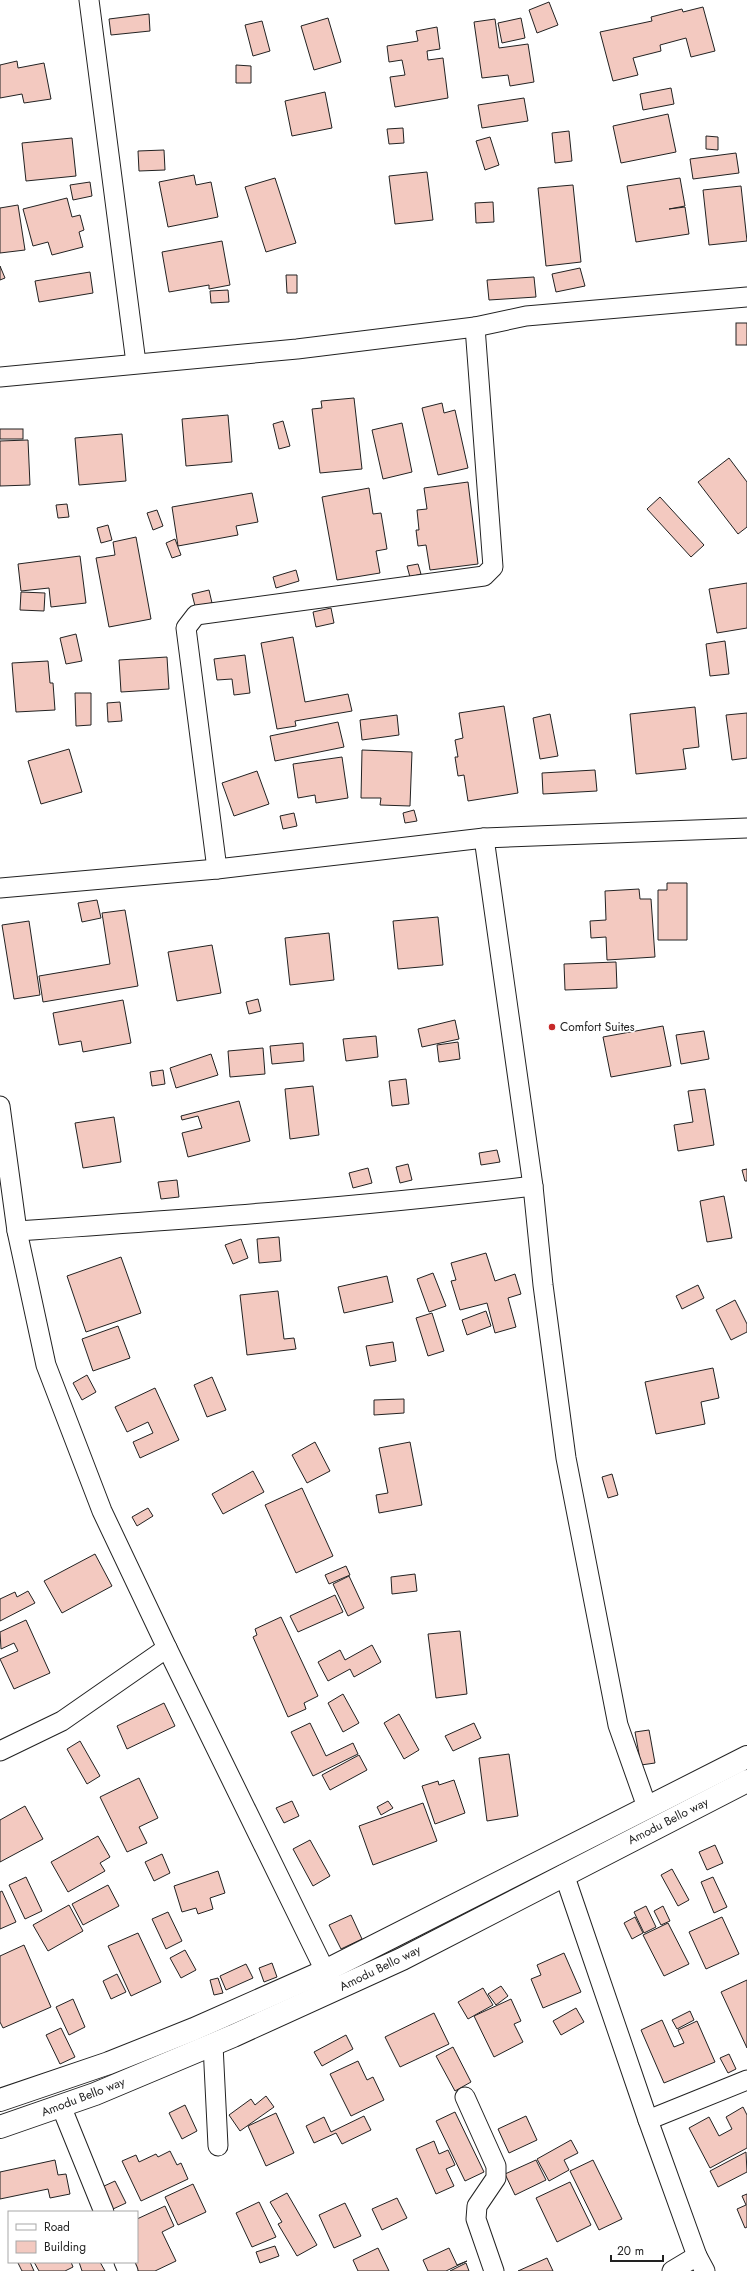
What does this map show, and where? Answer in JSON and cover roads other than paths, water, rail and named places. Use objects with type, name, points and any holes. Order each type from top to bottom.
[{"type":"main road","name":"Amodu Bello way","points":[[0,2100],[109,2063],[194,2029],[325,1970],[647,1806],[747,1757]]},
{"type":"main road","name":"Amodu Bello way","points":[[0,2127],[95,2094],[213,2045],[402,1959],[564,1874],[747,1781]]},
{"type":"street","points":[[89,0],[136,362]]},
{"type":"street","points":[[0,376],[136,362],[297,349],[475,326],[526,316],[747,297]]},
{"type":"street","points":[[217,870],[186,628],[196,615],[484,576],[493,567],[475,326]]},
{"type":"street","points":[[0,888],[217,870],[484,838],[747,828]]},
{"type":"street","points":[[484,838],[533,1186],[543,1286],[566,1458],[618,1725],[647,1806]]},
{"type":"street","points":[[0,1106],[17,1231],[46,1365],[102,1511],[167,1648],[335,1990]]},
{"type":"street","points":[[17,1231],[299,1211],[401,1202],[533,1186]]},
{"type":"street","points":[[0,1751],[62,1721],[167,1648]]},
{"type":"street","points":[[564,1874],[648,2120],[701,2263],[672,2271]]},
{"type":"street","points":[[213,2045],[218,2146]]},
{"type":"street","points":[[648,2120],[747,2080]]},
{"type":"street","points":[[466,2097],[496,2166],[496,2178],[478,2206],[476,2219],[494,2271]]},
{"type":"street","points":[[61,2106],[104,2211]]},
{"type":"place","name":"Comfort Suites","points":[[552,1027]]}]
